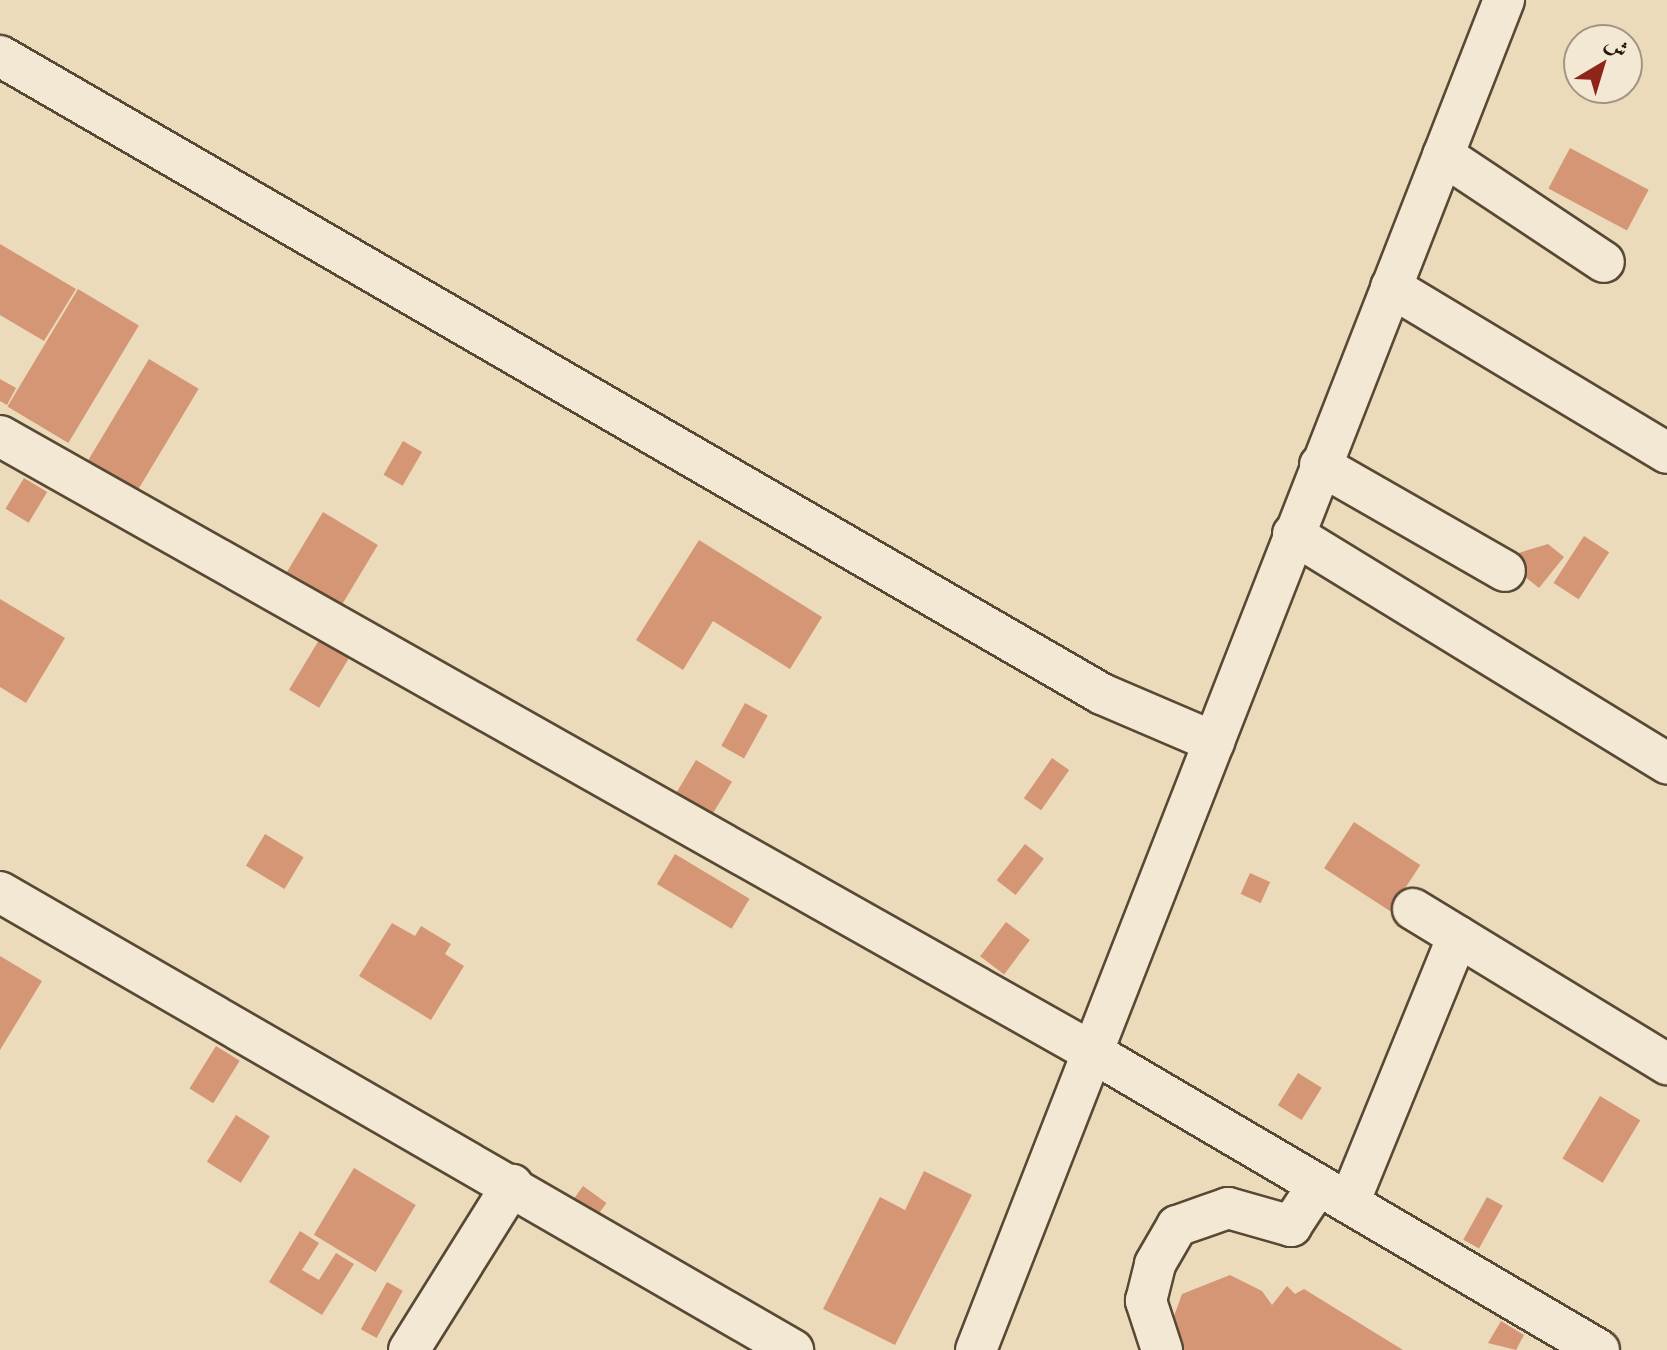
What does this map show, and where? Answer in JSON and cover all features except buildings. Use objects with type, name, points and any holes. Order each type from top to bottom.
[{"type":"street","points":[[976,1350],[1504,0]]},
{"type":"street","points":[[0,56],[1102,694],[1214,742]]},
{"type":"street","points":[[1443,155],[1604,262]]},
{"type":"street","points":[[1391,287],[1667,453]]},
{"type":"street","points":[[0,436],[1092,1052],[1599,1350]]},
{"type":"street","points":[[1320,465],[1505,571]]},
{"type":"street","points":[[1293,534],[1667,763]]},
{"type":"street","points":[[0,892],[793,1350]]},
{"type":"street","points":[[1413,909],[1667,1064]]},
{"type":"street","points":[[1162,1350],[1146,1301],[1155,1264],[1177,1226],[1228,1208],[1291,1226],[1333,1194],[1458,936]]},
{"type":"street","points":[[409,1350],[512,1185]]}]
